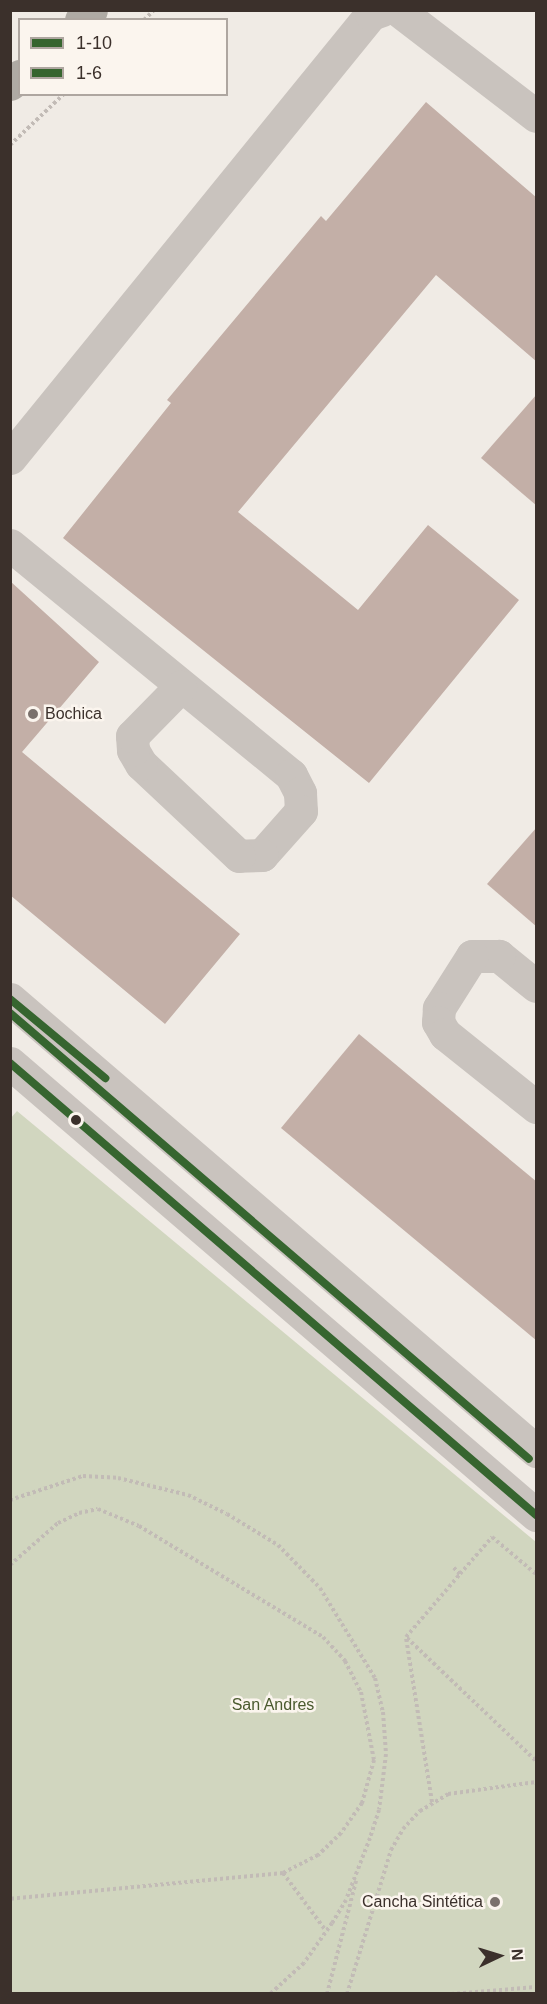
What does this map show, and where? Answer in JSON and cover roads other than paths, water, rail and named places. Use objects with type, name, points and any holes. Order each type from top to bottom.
[{"type":"street","points":[[10,458],[371,14],[382,10]]},
{"type":"street","points":[[398,10],[537,116]]},
{"type":"street","points":[[10,545],[180,687],[291,775],[300,793],[301,811],[262,855],[239,856],[141,764],[133,750],[132,736],[180,687]]},
{"type":"street","points":[[537,986],[500,956],[472,956],[439,1008],[438,1023],[445,1034],[537,1107]]},
{"type":"street","points":[[10,999],[49,1030],[537,1451]]},
{"type":"street","points":[[49,1030],[12,1068],[537,1515]]},
{"type":"place","name":"Bochica","points":[[33,714]]},
{"type":"place","name":"Cancha Sintética","points":[[495,1902]]},
{"type":"park label","name":"San Andres","points":[[273,1705]]}]
